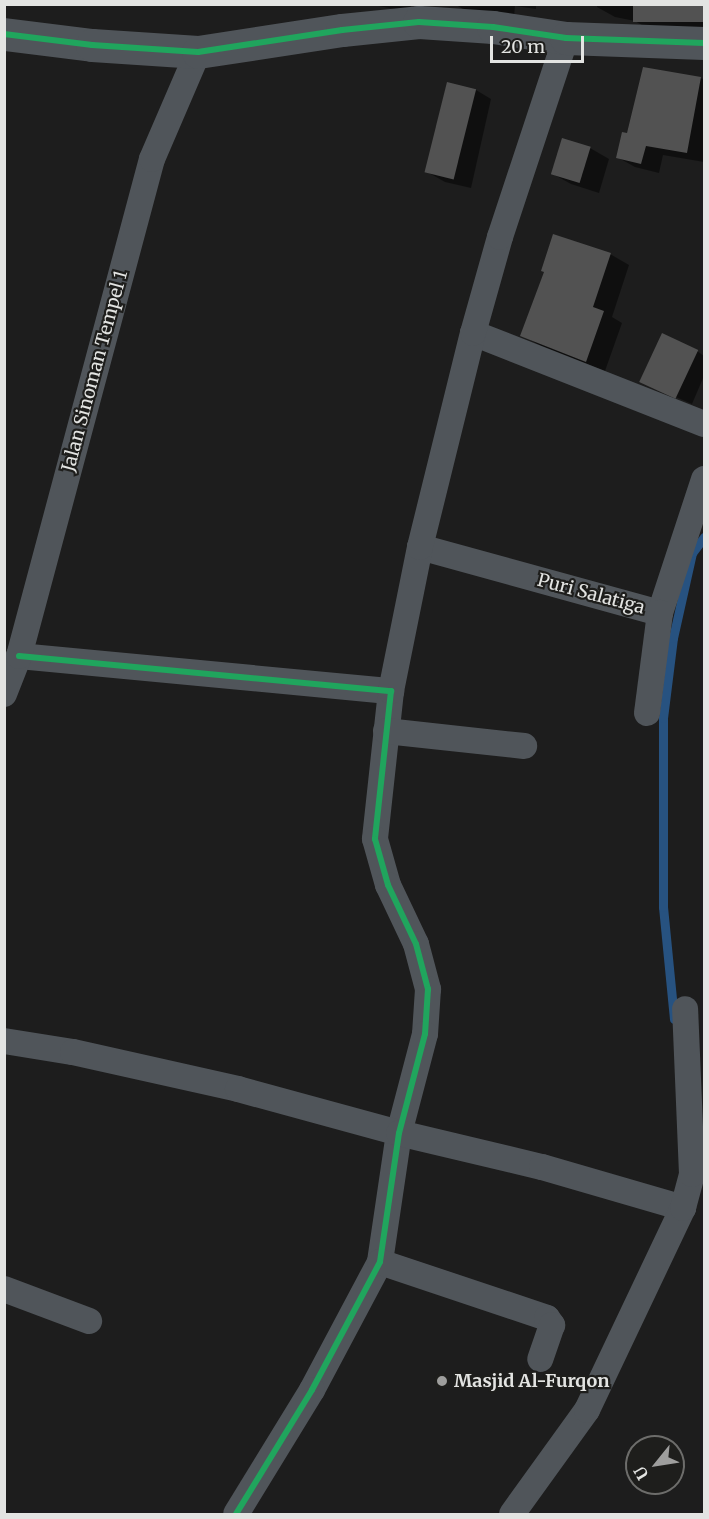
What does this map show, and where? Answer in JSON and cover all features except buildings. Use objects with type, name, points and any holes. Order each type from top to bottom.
[{"type":"street","points":[[4,34],[92,45],[198,52],[342,30],[419,14],[566,38],[705,43]]},
{"type":"street","points":[[236,1515],[312,1390],[380,1262],[399,1133],[425,1034],[428,989],[416,944],[388,885],[375,839],[391,691],[420,547],[473,333],[500,237],[566,38]]},
{"type":"street","name":"Jalan Sinoman Tempel 1","points":[[4,694],[19,656],[152,159],[198,52]]},
{"type":"street","points":[[473,333],[705,424]]},
{"type":"street","name":"Puri Salatiga","points":[[420,547],[660,613],[705,479]]},
{"type":"street","points":[[646,713],[660,613]]},
{"type":"street","points":[[19,656],[391,691]]},
{"type":"street","points":[[387,731],[524,746]]},
{"type":"street","points":[[512,1515],[587,1410],[674,1205],[692,1174],[690,1081],[685,1009]]},
{"type":"street","points":[[4,1041],[73,1052],[238,1089],[399,1133],[542,1167],[674,1205]]},
{"type":"street","points":[[380,1262],[547,1318],[552,1325],[540,1359]]},
{"type":"street","points":[[4,1289],[89,1321]]},
{"type":"waterway","points":[[674,1019],[663,907],[663,718],[673,638],[692,553],[704,537]]},
{"type":"cycle path","points":[[4,34],[92,45],[198,52],[342,30],[419,22],[493,27],[566,38],[704,43]]},
{"type":"cycle path","points":[[19,656],[391,691],[375,839],[388,885],[416,944],[428,989],[425,1034],[399,1133],[380,1262],[312,1390],[236,1514]]},
{"type":"place","name":"Masjid Al-Furqon","points":[[442,1381]]}]
